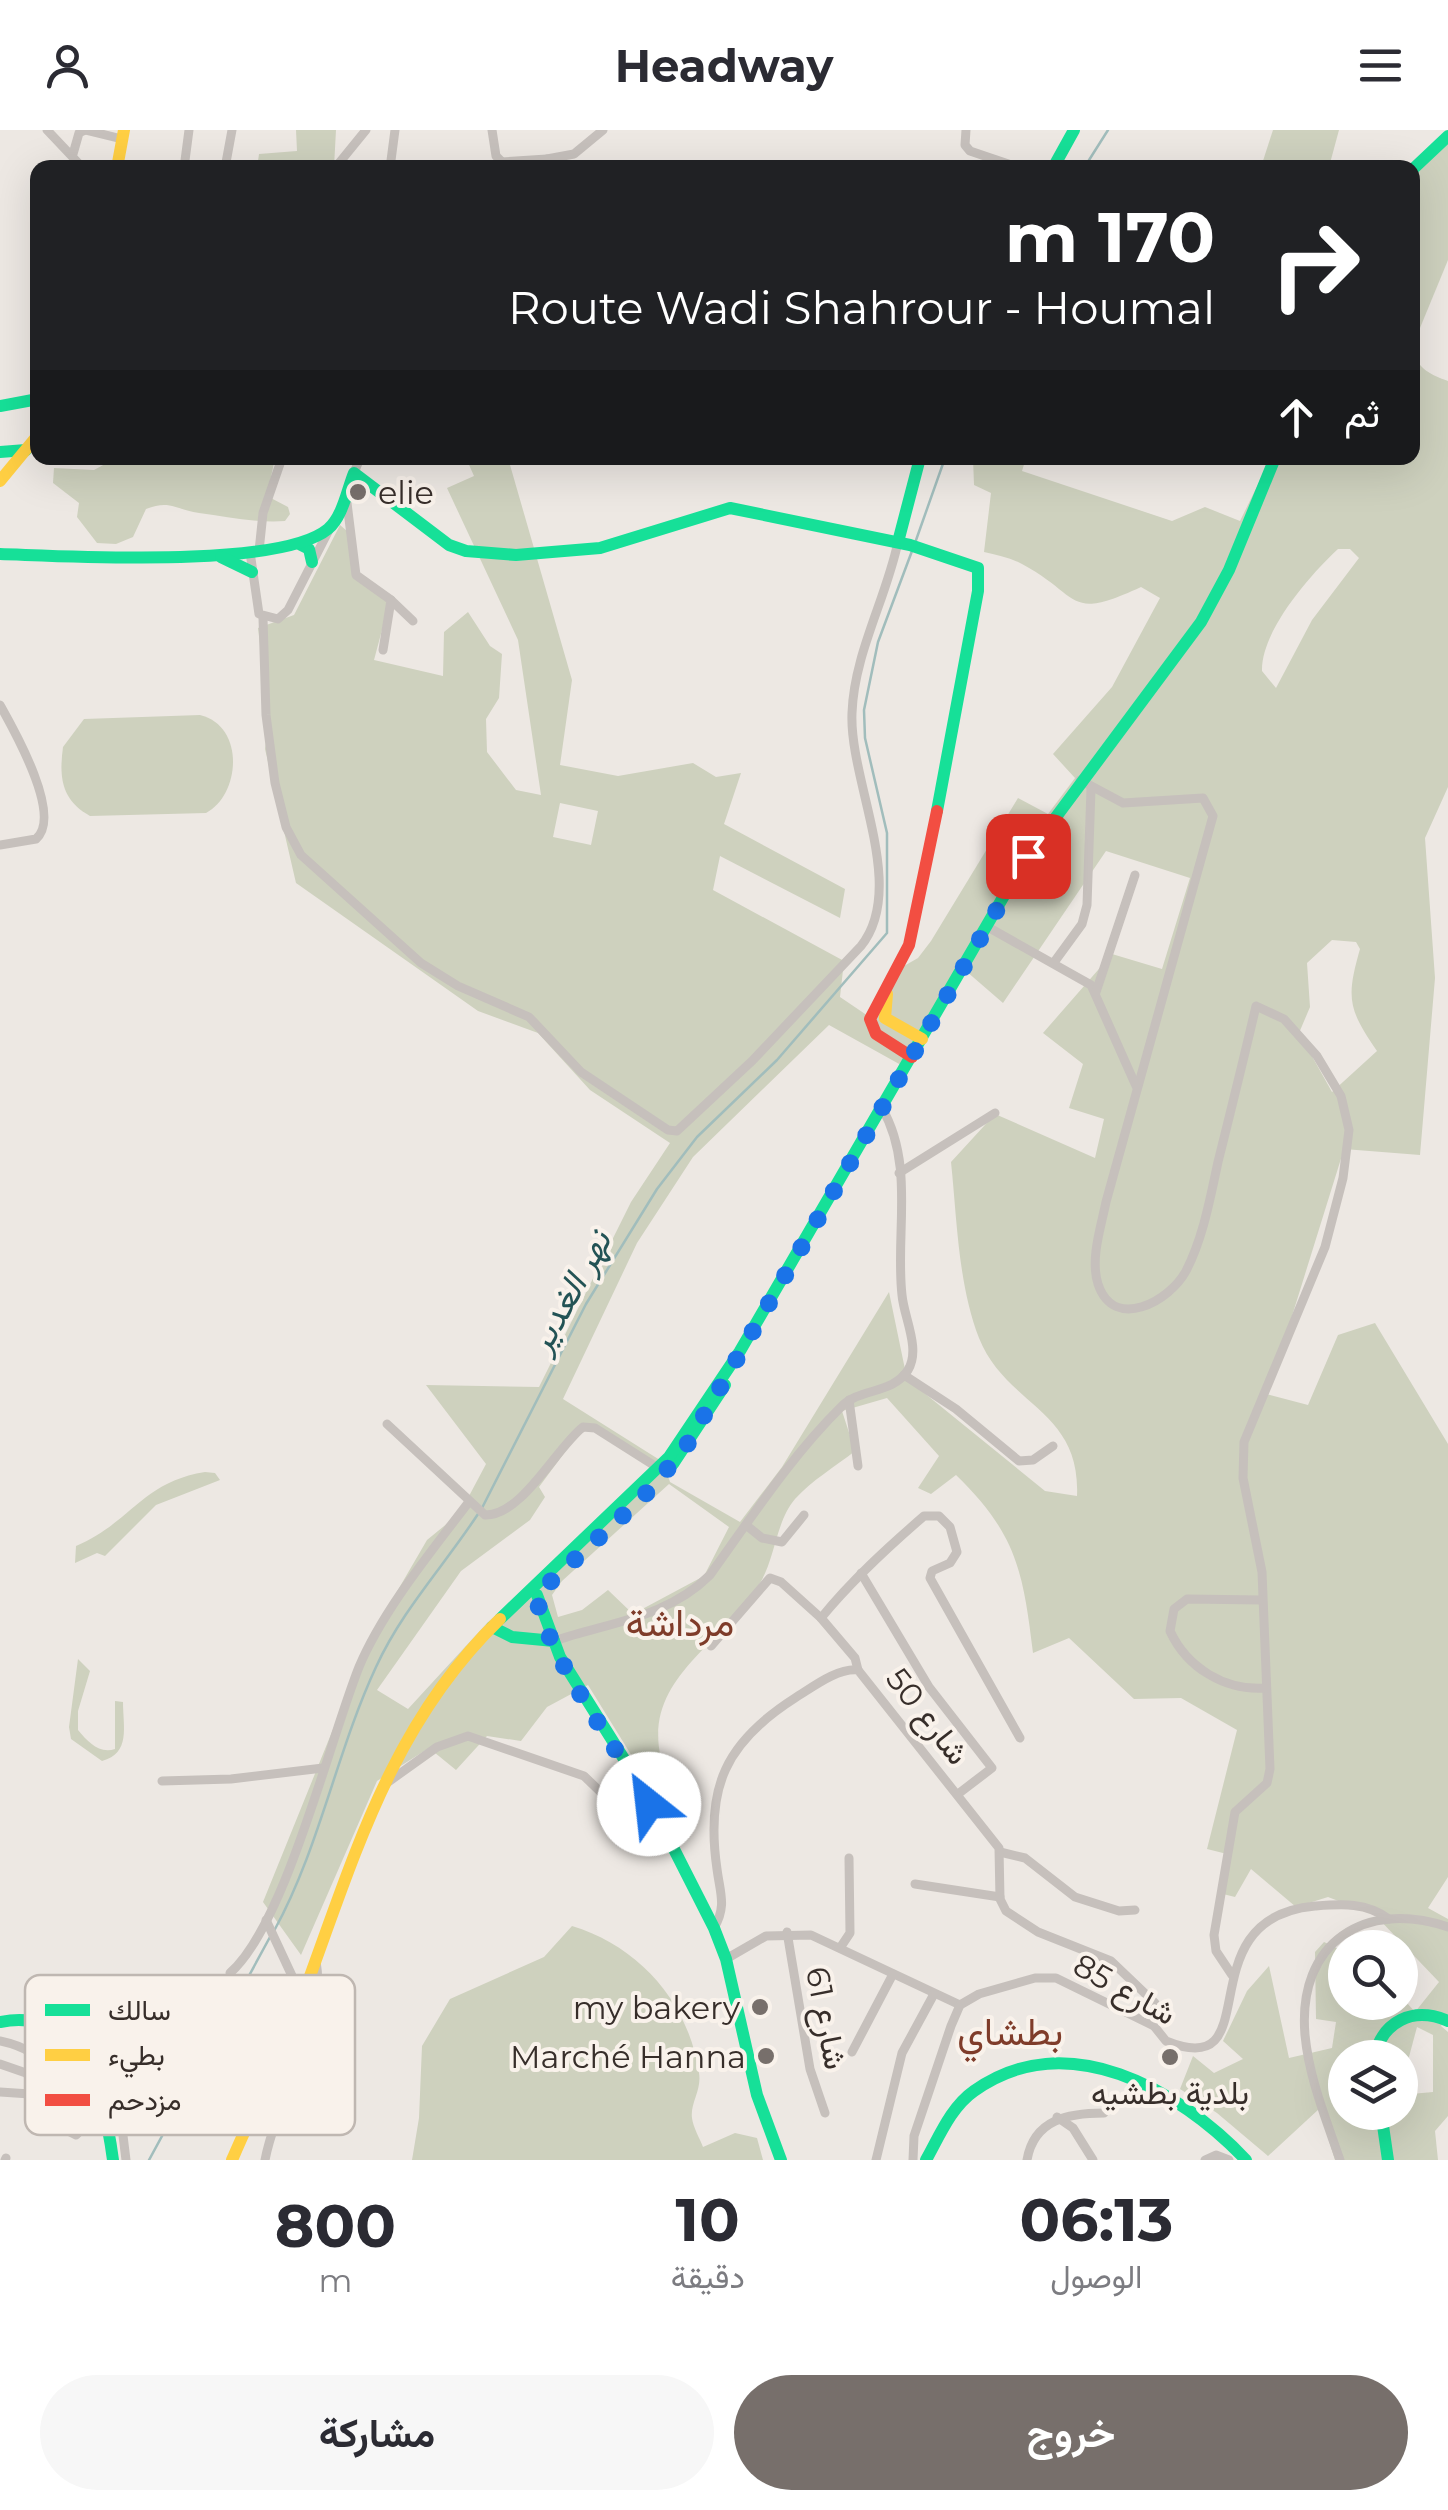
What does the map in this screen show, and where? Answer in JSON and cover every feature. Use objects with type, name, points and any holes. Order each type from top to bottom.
[{"type":"main road","points":[[1057,160],[1074,130]]},
{"type":"main road","points":[[118,160],[123,135]]},
{"type":"main road","points":[[1420,162],[1448,136]]},
{"type":"main road","points":[[0,406],[30,400]]},
{"type":"main road","points":[[0,482],[30,445]]},
{"type":"main road","points":[[0,452],[26,450]]},
{"type":"main road","points":[[0,554],[214,555],[301,545],[330,528],[357,465],[448,545],[464,552],[529,552],[638,540],[704,512],[730,508],[904,543],[970,562],[978,568],[979,582],[918,910],[909,945],[874,1008],[870,1028],[912,1056]]},
{"type":"main road","points":[[904,543],[919,465]]},
{"type":"main road","points":[[310,1975],[380,1789],[434,1691],[663,1471],[701,1416],[986,926],[1202,622],[1229,570],[1272,465]]},
{"type":"main road","points":[[301,545],[309,550],[312,562]]},
{"type":"main road","points":[[214,555],[252,572]]},
{"type":"main road","points":[[890,980],[886,1018],[922,1040]]},
{"type":"main road","points":[[495,1630],[555,1573]]},
{"type":"main road","points":[[536,1595],[554,1641],[663,1828],[714,1928],[726,1958],[757,2095],[781,2160]]},
{"type":"main road","points":[[495,1630],[554,1641]]},
{"type":"main road","points":[[1378,2040],[1394,2022],[1413,2015],[1445,2016]]},
{"type":"main road","points":[[0,2022],[25,2024]]},
{"type":"main road","points":[[928,2157],[952,2115],[972,2092],[1016,2069],[1058,2062],[1120,2076],[1159,2091],[1211,2124],[1246,2160]]},
{"type":"main road","points":[[1384,2130],[1388,2160]]},
{"type":"main road","points":[[107,2135],[110,2160]]},
{"type":"main road","points":[[236,2160],[246,2135]]},
{"type":"street","points":[[47,130],[77,160]]},
{"type":"street","points":[[73,154],[85,130],[123,135]]},
{"type":"street","points":[[185,160],[188,130]]},
{"type":"street","points":[[226,160],[232,130]]},
{"type":"street","points":[[342,160],[366,130]]},
{"type":"street","points":[[391,160],[395,130]]},
{"type":"street","points":[[492,130],[500,160]]},
{"type":"street","points":[[557,160],[574,154],[603,130]]},
{"type":"street","points":[[966,130],[970,151],[996,160]]},
{"type":"street","points":[[280,465],[263,513],[252,572],[264,618],[266,715],[275,783],[286,826],[302,855],[430,969],[530,1017],[596,1085],[668,1130],[677,1131],[752,1061],[861,946],[875,926],[875,851],[852,712],[858,674],[904,543]]},
{"type":"street","points":[[346,492],[356,575],[413,621]]},
{"type":"street","points":[[264,618],[278,620],[285,614],[330,528]]},
{"type":"street","points":[[383,650],[391,600]]},
{"type":"street","points":[[0,705],[22,744],[40,793],[44,823],[36,839],[0,846]]},
{"type":"street","points":[[1054,961],[1082,924],[1088,905],[1085,784],[1123,803],[1195,796],[1212,808],[1212,828],[1136,1087],[1095,1260],[1108,1301],[1128,1308],[1146,1308],[1166,1297],[1192,1257],[1256,1006],[1284,1019],[1317,1056],[1346,1113],[1348,1152],[1325,1247],[1244,1442],[1243,1478],[1258,1535],[1269,1777],[1235,1812],[1214,1935],[1216,1951],[1232,1976]]},
{"type":"street","points":[[1096,992],[1135,875]]},
{"type":"street","points":[[986,926],[1080,975],[1096,992],[1136,1087]]},
{"type":"street","points":[[554,1641],[636,1619],[685,1598],[710,1575],[849,1400],[904,1376],[913,1350],[902,1298],[899,1173],[895,1134],[882,1108]]},
{"type":"street","points":[[899,1173],[995,1113]]},
{"type":"street","points":[[904,1376],[956,1409],[1019,1462],[1028,1463],[1053,1446]]},
{"type":"street","points":[[849,1400],[858,1466]]},
{"type":"street","points":[[387,1424],[485,1515],[498,1514],[538,1480],[583,1426],[596,1428],[663,1471]]},
{"type":"street","points":[[230,1973],[254,1948],[267,1921],[374,1636],[470,1504]]},
{"type":"street","points":[[746,1525],[762,1538],[782,1542],[804,1515]]},
{"type":"street","points":[[821,1618],[861,1573],[924,1516],[945,1520],[957,1552],[950,1563],[932,1571],[930,1578],[1020,1738]]},
{"type":"street","points":[[861,1573],[929,1687],[992,1768],[958,1794]]},
{"type":"street","points":[[711,1646],[770,1578],[781,1582],[821,1618],[855,1658],[858,1670]]},
{"type":"street","points":[[1262,1600],[1187,1599],[1174,1610],[1170,1631],[1186,1657],[1208,1674],[1244,1689],[1266,1688]]},
{"type":"street","name":"شارع 50","points":[[714,1928],[723,1898],[713,1806],[737,1746],[758,1723],[846,1671],[858,1670],[1000,1852]]},
{"type":"street","points":[[380,1789],[437,1747],[468,1736],[584,1776],[636,1827],[663,1828]]},
{"type":"street","points":[[162,1782],[323,1768]]},
{"type":"street","points":[[1135,1910],[1119,1912],[1075,1896],[1025,1858],[1000,1852],[1000,1897],[1009,1914],[1124,1970],[1156,2003],[1154,2026]]},
{"type":"street","points":[[840,1948],[850,1933],[849,1858]]},
{"type":"street","points":[[916,1884],[1000,1897]]},
{"type":"street","points":[[702,1904],[723,1898]]},
{"type":"street","name":"شارع 85","points":[[960,2005],[1004,1986],[1056,1978],[1154,2026],[1161,2038],[1175,2045],[1213,2047],[1223,2030],[1232,1976],[1252,1936],[1283,1910],[1352,1904],[1390,1919]]},
{"type":"street","points":[[1340,2160],[1312,2073],[1306,2004],[1312,1979],[1336,1938],[1364,1921],[1415,1918],[1448,1927]]},
{"type":"street","points":[[267,1921],[292,1975]]},
{"type":"street","points":[[726,1958],[754,1939],[787,1932],[810,1935],[960,2005],[913,2156],[928,2157]]},
{"type":"street","name":"شارع 61","points":[[787,1932],[808,2055],[825,2113]]},
{"type":"street","points":[[316,1958],[319,1975]]},
{"type":"street","points":[[852,2052],[893,1974]]},
{"type":"street","points":[[876,2160],[902,2053],[934,1994]]},
{"type":"street","points":[[0,2041],[25,2050]]},
{"type":"street","points":[[0,2064],[25,2074]]},
{"type":"street","points":[[0,2092],[25,2096]]},
{"type":"street","points":[[1027,2160],[1032,2143],[1058,2118],[1068,2113],[1104,2113]]},
{"type":"street","points":[[1058,2118],[1074,2128],[1093,2160]]},
{"type":"street","points":[[123,2135],[126,2160]]},
{"type":"street","points":[[265,2160],[271,2135]]},
{"type":"street","points":[[1206,2160],[1216,2155],[1230,2160]]},
{"type":"green space","points":[[296,130],[336,130],[334,160],[258,160],[259,154],[297,151]]},
{"type":"green space","points":[[1273,130],[1339,130],[1331,160],[1263,160]]},
{"type":"green space","points":[[1448,130],[1448,260],[1420,328],[1420,161]]},
{"type":"green space","points":[[1420,364],[1448,381],[1448,787],[1425,838],[1435,978],[1420,1155],[1344,1149],[1287,1332],[1262,1393],[1308,1405],[1338,1335],[1375,1323],[1448,1444],[1448,1877],[1428,1908],[1448,1919],[1448,2015],[1441,2026],[1448,2032],[1448,2116],[1435,2131],[1438,2160],[1335,2160],[1319,2109],[1268,2156],[1217,2113],[1180,2089],[1193,2056],[1214,2073],[1243,2059],[1223,2041],[1247,1991],[1269,1966],[1289,2058],[1328,2049],[1328,2130],[1418,2130],[1418,2093],[1433,2092],[1433,2035],[1417,2027],[1414,2040],[1333,2040],[1336,2022],[1316,2019],[1315,1952],[1324,1942],[1328,1944],[1328,2020],[1418,2020],[1418,2008],[1439,1982],[1418,1960],[1418,1930],[1389,1930],[1375,1915],[1328,1897],[1296,1907],[1251,1869],[1235,1897],[1223,1894],[1231,1855],[1207,1849],[1237,1730],[1181,1698],[1134,1699],[1069,1638],[1033,1653],[1020,1577],[1005,1536],[956,1475],[931,1494],[918,1488],[939,1456],[887,1398],[842,1411],[855,1451],[795,1499],[760,1583],[680,1675],[666,1698],[659,1724],[660,1754],[672,1790],[664,1808],[588,1685],[547,1707],[521,1741],[487,1736],[456,1770],[429,1748],[377,1781],[301,1955],[263,1902],[370,1638],[427,1540],[460,1513],[486,1464],[426,1385],[539,1387],[631,1202],[670,1143],[590,1090],[538,1033],[478,1011],[296,883],[265,749],[269,721],[258,628],[294,615],[340,525],[347,531],[353,575],[390,600],[374,660],[443,676],[444,632],[468,612],[490,646],[502,654],[499,698],[486,719],[487,752],[516,790],[541,795],[518,640],[447,488],[474,476],[469,465],[510,465],[572,680],[560,765],[618,776],[693,763],[716,777],[741,773],[724,824],[845,889],[840,918],[720,856],[713,890],[844,961],[840,997],[874,1020],[904,966],[918,958],[931,941],[1018,798],[1048,814],[1075,778],[1053,754],[1112,687],[1160,598],[1141,587],[1086,604],[1022,564],[984,552],[991,493],[974,485],[973,465],[1024,465],[1022,471],[1172,521],[1205,507],[1240,521],[1268,465],[1420,465]],"holes":[[[1338,549],[1350,549],[1359,558],[1312,620],[1276,688],[1262,671],[1264,655],[1278,622],[1314,573]],[[560,803],[598,811],[591,845],[553,837]],[[1106,851],[1190,878],[1162,969],[1112,954],[1043,1033],[1083,1064],[1069,1108],[1104,1119],[1095,1158],[995,1114],[951,1162],[962,1274],[979,1338],[991,1361],[1055,1426],[1067,1444],[1075,1467],[1077,1496],[1045,1491],[907,1379],[889,1292],[782,1467],[740,1522],[670,1482],[663,1462],[563,1399],[637,1243],[693,1157],[829,1025],[901,1065],[966,971],[1003,1003]],[[1332,940],[1356,942],[1360,949],[1352,1003],[1377,1051],[1332,1092],[1299,1033],[1310,1007],[1307,963]],[[590,1428],[654,1470],[487,1623],[408,1709],[377,1690],[461,1571],[530,1520],[545,1497],[539,1487],[576,1437]],[[669,1484],[729,1527],[704,1576],[633,1614],[608,1590],[582,1610],[558,1617],[552,1595],[562,1581]]]},
{"type":"green space","points":[[103,465],[274,465],[267,496],[288,507],[290,514],[285,521],[263,521],[161,505],[146,509],[133,537],[116,544],[97,543],[77,517],[79,503],[53,483],[54,468],[94,470]]},
{"type":"green space","points":[[200,715],[225,732],[233,761],[226,791],[206,813],[90,816],[73,803],[62,778],[63,747],[84,719]]},
{"type":"green space","points":[[205,1472],[215,1473],[220,1480],[156,1505],[105,1556],[97,1553],[75,1563],[76,1546],[111,1526],[151,1493]]},
{"type":"green space","points":[[78,1659],[90,1671],[78,1711],[78,1730],[94,1746],[115,1749],[115,1701],[123,1702],[121,1745],[118,1752],[102,1761],[71,1739],[69,1727]]},
{"type":"green space","points":[[572,1926],[596,1935],[639,1963],[672,2001],[693,2047],[699,2073],[692,2118],[703,2147],[735,2133],[757,2138],[763,2160],[412,2160],[419,2118],[422,2046],[450,1999],[544,1957]]},
{"type":"waterway","name":"نهر الغدير","points":[[1089,160],[1108,130]]},
{"type":"waterway","name":"نهر الغدير","points":[[915,543],[943,465]]},
{"type":"waterway","name":"نهر الغدير","points":[[482,1508],[586,1304],[657,1189],[697,1137],[777,1060],[887,933],[887,833],[865,738],[864,710],[878,642],[912,551]]},
{"type":"waterway","name":"نهر الغدير","points":[[274,1931],[304,1866],[362,1700],[386,1646],[478,1514]]},
{"type":"waterway","name":"نهر الغدير","points":[[249,1975],[270,1937]]},
{"type":"waterway","name":"نهر الغدير","points":[[149,2160],[163,2135]]},
{"type":"traffic: fast","points":[[1057,160],[1074,130]]},
{"type":"traffic: fast","points":[[1420,162],[1448,136]]},
{"type":"traffic: fast","points":[[0,406],[30,400]]},
{"type":"traffic: fast","points":[[0,452],[26,450]]},
{"type":"traffic: fast","points":[[898,542],[918,465]]},
{"type":"traffic: fast","points":[[500,1619],[669,1457],[740,1351],[1027,856],[1201,622],[1229,570],[1272,465]]},
{"type":"traffic: fast","points":[[0,554],[171,557],[266,550],[303,542],[333,524],[354,473],[449,545],[466,551],[516,555],[600,548],[730,508],[910,545],[978,568],[978,591],[937,811]]},
{"type":"traffic: fast","points":[[301,545],[309,549],[312,562]]},
{"type":"traffic: fast","points":[[221,557],[252,572]]},
{"type":"traffic: fast","points":[[673,1464],[725,1385]]},
{"type":"traffic: fast","points":[[537,1595],[560,1657],[646,1794],[714,1928],[726,1959],[757,2095],[781,2160]]},
{"type":"traffic: fast","points":[[492,1627],[512,1637],[554,1641]]},
{"type":"traffic: fast","points":[[1381,2040],[1392,2026],[1411,2016],[1448,2021]]},
{"type":"traffic: fast","points":[[0,2022],[25,2021]]},
{"type":"traffic: fast","points":[[926,2160],[952,2114],[974,2091],[1009,2072],[1046,2064],[1083,2065],[1119,2074],[1155,2090],[1188,2110],[1246,2160]]},
{"type":"traffic: fast","points":[[1384,2130],[1388,2160]]},
{"type":"traffic: fast","points":[[109,2135],[113,2160]]},
{"type":"traffic: slow","points":[[118,160],[124,130]]},
{"type":"traffic: slow","points":[[0,481],[30,445]]},
{"type":"traffic: slow","points":[[887,994],[885,1018],[922,1039]]},
{"type":"traffic: slow","points":[[310,1975],[356,1850],[401,1752],[461,1661],[500,1619]]},
{"type":"traffic: slow","points":[[232,2160],[243,2135]]},
{"type":"traffic: jam","points":[[912,1057],[876,1034],[870,1019],[909,945],[937,811]]},
{"type":"place","name":"elie","points":[[358,492]]},
{"type":"place","name":"my bakery","points":[[760,2007]]},
{"type":"place","name":"Marché Hanna","points":[[766,2056]]},
{"type":"place","name":"بلدية بطشيه","points":[[1170,2057]]},
{"type":"district","name":"مرداشة","points":[[680,1622]]},
{"type":"district","name":"بطشاي","points":[[1010,2031]]},
{"type":"route","points":[[649,1804],[546,1627],[536,1595],[642,1498],[666,1473],[705,1419],[736,1367],[740,1351],[1028,856]]}]
